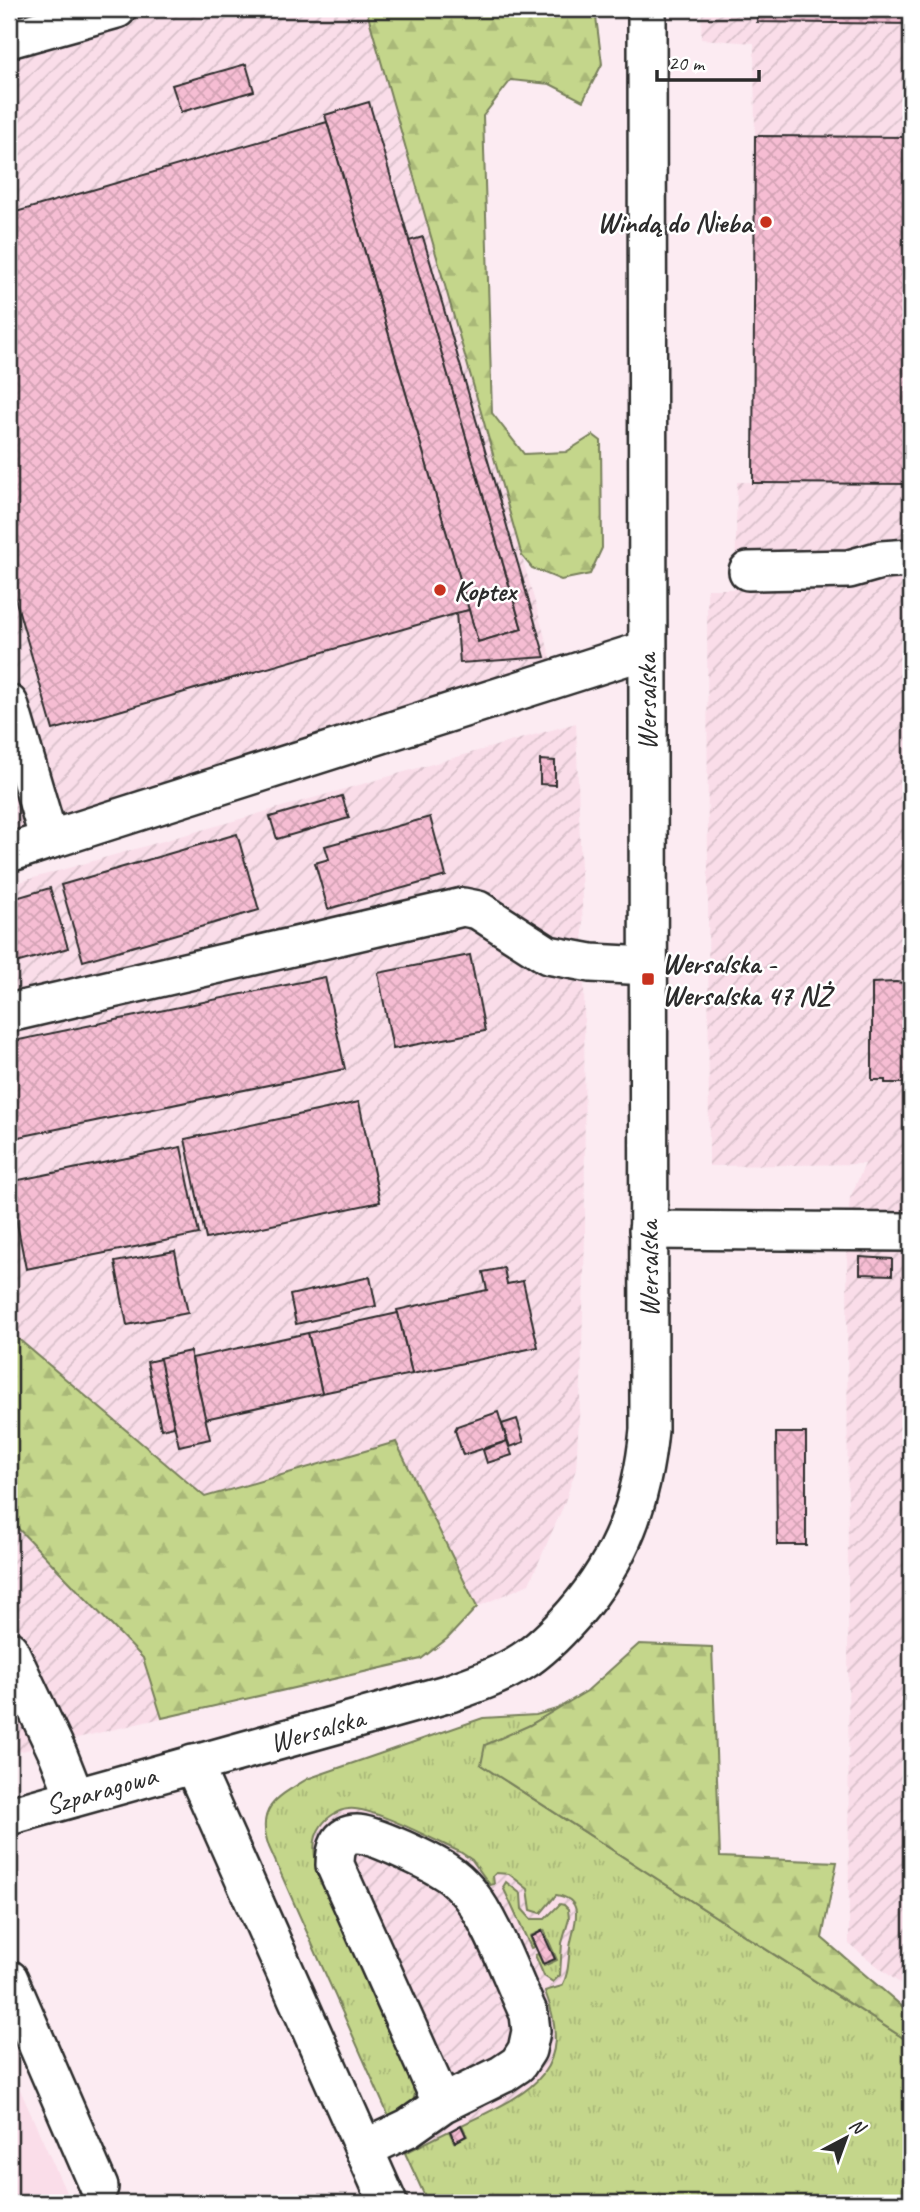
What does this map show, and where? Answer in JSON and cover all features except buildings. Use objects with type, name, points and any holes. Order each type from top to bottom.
[{"type":"street","points":[[9,38],[117,9]]},
{"type":"street","name":"Wersalska","points":[[193,1764],[479,1683],[524,1661],[587,1599],[622,1543],[638,1498],[649,1430],[647,9]]},
{"type":"street","points":[[748,571],[849,569],[881,560],[911,558]]},
{"type":"street","points":[[9,853],[646,650]]},
{"type":"street","points":[[9,704],[49,840]]},
{"type":"street","points":[[9,1013],[463,907],[478,909],[548,955],[591,963],[648,966]]},
{"type":"street","points":[[648,1230],[911,1232]]},
{"type":"street","points":[[9,1650],[58,1754],[75,1797]]},
{"type":"street","points":[[193,1764],[388,2203]]},
{"type":"street","name":"Szparagowa","points":[[9,1816],[193,1764]]},
{"type":"street","points":[[364,2149],[408,2128],[442,2104],[503,2074],[517,2064],[527,2050],[531,2031],[529,2014],[480,1908],[467,1891],[446,1872],[375,1838],[356,1834],[344,1838],[335,1849],[335,1865],[442,2104]]},
{"type":"street","points":[[9,1979],[99,2187]]},
{"type":"shaded area","points":[[9,9],[378,9],[367,13],[554,669],[9,837]]},
{"type":"shaded area","points":[[702,9],[911,9],[911,137],[755,136],[754,43],[701,39]]},
{"type":"shaded area","points":[[737,482],[911,484],[911,1992],[849,1944],[847,1232],[850,1198],[865,1164],[709,1166],[707,589],[735,589]]},
{"type":"shaded area","points":[[576,723],[584,961],[585,1237],[576,1469],[563,1507],[529,1584],[477,1607],[396,1442],[205,1497],[9,1331],[9,885]]},
{"type":"shaded area","points":[[9,1520],[143,1658],[162,1718],[9,1754]]},
{"type":"shaded area","points":[[327,1789],[589,1900],[552,2112],[427,2173],[268,1811]]},
{"type":"shaded area","points":[[9,2065],[69,2199],[61,2203],[9,2203]]},
{"type":"green space","points":[[378,9],[595,9],[602,64],[583,101],[550,84],[511,80],[483,116],[492,413],[524,454],[566,452],[593,435],[601,441],[602,548],[590,574],[561,580],[532,568],[522,556],[367,12]]},
{"type":"green space","points":[[9,1331],[205,1497],[396,1442],[477,1607],[448,1638],[421,1659],[162,1718],[143,1658],[9,1519]]},
{"type":"green space","points":[[639,1644],[712,1647],[720,1857],[837,1862],[822,1938],[911,2014],[911,2043],[481,1765],[485,1745],[530,1725],[587,1691]]},
{"type":"green space","points":[[560,1708],[530,1725],[481,1765],[911,2043],[911,2203],[428,2203],[405,2153],[449,2131],[454,2142],[467,2136],[462,2125],[525,2091],[540,2078],[550,2062],[555,2043],[553,2020],[545,1991],[562,1986],[564,1981],[575,1924],[575,1909],[566,1898],[556,1895],[541,1913],[531,1910],[528,1889],[509,1874],[496,1873],[493,1876],[494,1884],[490,1885],[472,1860],[460,1852],[404,1825],[371,1813],[348,1809],[333,1814],[323,1823],[315,1839],[316,1862],[415,2087],[414,2099],[409,2108],[389,2117],[269,1847],[265,1834],[267,1813],[278,1798],[307,1779],[483,1718],[536,1715]]},
{"type":"green space","points":[[506,1882],[521,1894],[522,1909],[531,1919],[545,1919],[560,1904],[568,1909],[569,1919],[562,1943],[560,1975],[553,1982],[544,1976],[535,1955],[538,1954],[544,1966],[557,1960],[544,1930],[530,1936],[534,1947],[531,1948],[503,1887]]},
{"type":"place","name":"Windą do Nieba","points":[[766,222]]},
{"type":"place","name":"Koptex","points":[[440,590]]},
{"type":"place","name":"Wersalska - Wersalska 47 NŻ","points":[[648,979]]}]
